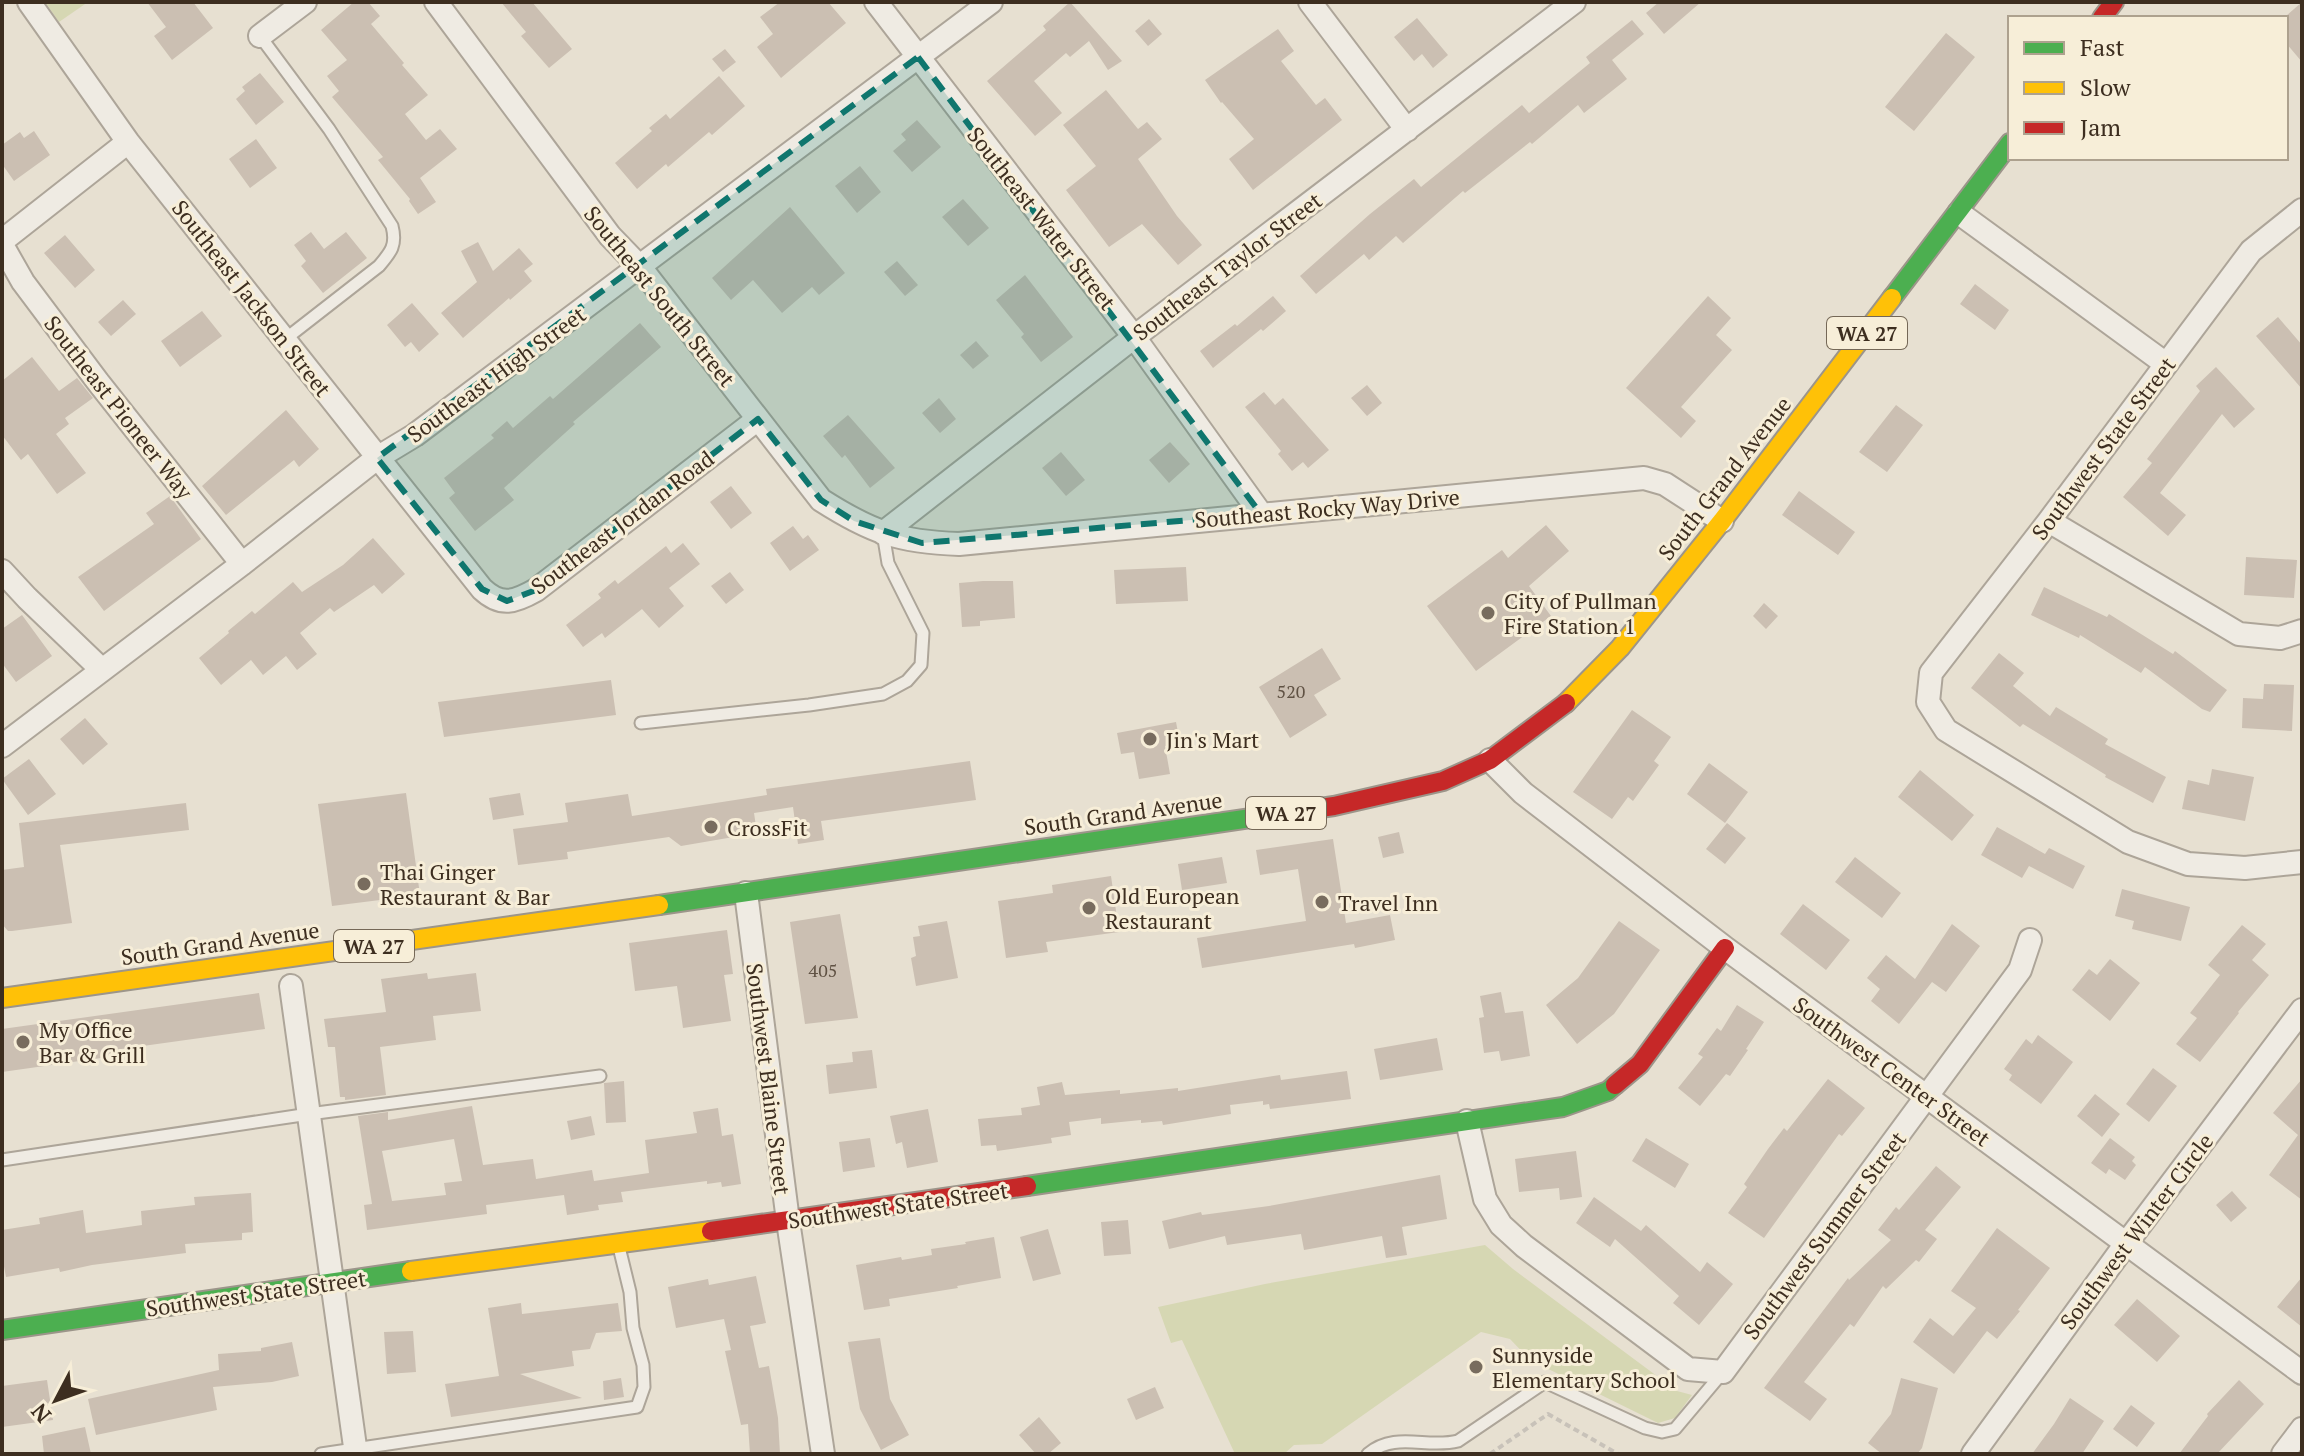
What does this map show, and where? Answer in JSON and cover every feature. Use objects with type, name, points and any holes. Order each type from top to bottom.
[{"type":"main road","name":"South Grand Avenue","points":[[2,998],[1334,806],[1443,781],[1490,760],[1560,709],[1620,648],[1722,521],[2008,146]]},
{"type":"main road","name":"Southwest State Street","points":[[2,1330],[331,1281],[788,1221],[1563,1107],[1608,1091],[1640,1064],[1725,948]]},
{"type":"street","name":"Southeast Jackson Street","points":[[29,2],[128,142],[482,589]]},
{"type":"street","points":[[260,36],[305,2]]},
{"type":"street","name":"Southeast South Street","points":[[436,2],[610,236],[640,267],[821,500],[854,521],[883,533],[922,543]]},
{"type":"street","name":"Southeast Water Street","points":[[876,2],[1134,337],[1261,514]]},
{"type":"street","name":"Southeast High Street","points":[[2,746],[377,458],[415,435],[991,2]]},
{"type":"street","points":[[1310,2],[1407,130]]},
{"type":"street","name":"Southeast Taylor Street","points":[[883,533],[1134,337],[1574,2]]},
{"type":"street","points":[[2,243],[128,142]]},
{"type":"street","name":"Southwest State Street","points":[[2302,210],[2251,251],[1931,673],[1928,702],[1946,730],[2128,842],[2188,864],[2245,868],[2302,862]]},
{"type":"street","points":[[1959,213],[2166,364]]},
{"type":"street","name":"Southeast Pioneer Way","points":[[2,243],[23,282],[242,564]]},
{"type":"street","name":"Southeast Jordan Road","points":[[482,589],[493,599],[507,601],[523,598],[536,590],[758,419]]},
{"type":"street","name":"Southeast Rocky Way Drive","points":[[922,543],[959,544],[1644,478],[1665,484],[1722,521]]},
{"type":"street","points":[[2049,521],[2239,634],[2280,638],[2302,631]]},
{"type":"street","points":[[2,571],[101,669]]},
{"type":"street","name":"Southwest Center Street","points":[[1490,760],[1523,793],[1725,948],[2302,1373]]},
{"type":"street","name":"Southwest Blaine Street","points":[[746,893],[788,1221],[823,1454]]},
{"type":"street","name":"Southwest Summer Street","points":[[1723,1372],[2020,970],[2030,940]]},
{"type":"street","points":[[291,986],[356,1452]]},
{"type":"street","name":"Southwest Winter Circle","points":[[1973,1454],[2302,1010]]},
{"type":"street","points":[[1467,1121],[1485,1199],[1501,1225],[1524,1246],[1688,1369],[1723,1372]]},
{"type":"street","points":[[2283,1454],[2302,1429]]},
{"type":"lane","points":[[260,36],[337,141],[392,226],[395,239],[389,254],[379,266],[284,340]]},
{"type":"lane","points":[[641,723],[883,694],[907,681],[921,665],[923,633],[888,563],[883,533]]},
{"type":"lane","points":[[2,1160],[309,1114],[600,1076]]},
{"type":"lane","points":[[321,1454],[356,1452],[637,1407],[644,1387],[643,1365],[618,1244]]},
{"type":"lane","points":[[1368,1454],[1388,1442],[1448,1444],[1458,1441],[1545,1382],[1645,1428],[1662,1432],[1675,1429],[1723,1372]]},
{"type":"path","points":[[1490,1454],[1548,1414],[1618,1454]]},
{"type":"highlighted area","points":[[918,57],[1261,514],[922,543],[854,521],[821,500],[758,419],[536,590],[507,601],[482,589],[377,458]]},
{"type":"green space","points":[[45,2],[88,2],[59,22]]},
{"type":"green space","points":[[1485,1245],[1677,1391],[1692,1395],[1675,1418],[1658,1423],[1530,1360],[1510,1339],[1481,1332],[1322,1444],[1294,1445],[1284,1454],[1235,1454],[1182,1340],[1171,1343],[1158,1307],[1265,1284]]},
{"type":"building","points":[[147,2],[193,2],[213,28],[172,60],[154,36],[166,27]]},
{"type":"building","points":[[354,2],[368,2],[380,16],[371,24],[428,95],[405,114],[426,140],[440,129],[457,149],[420,178],[436,202],[418,214],[410,199],[378,160],[383,157],[332,97],[339,91],[327,76],[347,60],[321,30]]},
{"type":"building","points":[[501,2],[532,2],[572,49],[549,68],[521,36],[526,32]]},
{"type":"building","points":[[780,2],[828,2],[846,23],[781,78],[757,47],[773,34],[760,17]]},
{"type":"building","points":[[1070,2],[1122,61],[1108,70],[1089,41],[1070,57],[1066,53],[1034,81],[1062,113],[1035,136],[987,81],[1046,30],[1043,26]]},
{"type":"building","points":[[1659,2],[1701,2],[1664,34],[1646,13]]},
{"type":"building","points":[[2302,2],[2302,62],[2288,45],[2286,16]]},
{"type":"building","points":[[1417,18],[1448,55],[1433,68],[1422,54],[1414,61],[1394,37]]},
{"type":"building","points":[[1149,19],[1162,34],[1148,46],[1135,31]]},
{"type":"building","points":[[1632,20],[1644,34],[1612,60],[1627,79],[1584,113],[1578,105],[1532,144],[1530,142],[1465,193],[1463,191],[1403,243],[1396,236],[1369,260],[1364,254],[1316,294],[1300,276],[1414,179],[1421,187],[1522,105],[1529,113],[1590,63],[1586,57]]},
{"type":"building","points":[[1278,29],[1294,51],[1281,61],[1316,105],[1325,98],[1342,120],[1253,190],[1229,159],[1254,139],[1205,80]]},
{"type":"building","points":[[1946,33],[1975,57],[1914,131],[1885,107]]},
{"type":"building","points":[[725,49],[736,62],[723,72],[712,59]]},
{"type":"building","points":[[260,73],[284,102],[256,125],[236,99],[245,91],[242,87]]},
{"type":"building","points":[[719,76],[745,106],[712,135],[709,132],[637,189],[615,163],[652,131],[649,128],[666,114],[670,119]]},
{"type":"building","points":[[1106,90],[1138,129],[1147,122],[1162,139],[1138,159],[1177,216],[1202,245],[1178,265],[1142,224],[1109,247],[1066,190],[1096,166],[1063,125]]},
{"type":"building","points":[[917,120],[941,147],[912,172],[893,151],[906,140],[901,134]]},
{"type":"building","points":[[34,131],[50,155],[14,181],[2,164],[2,145],[20,132],[24,138]]},
{"type":"building","points":[[256,139],[277,168],[250,188],[229,159]]},
{"type":"building","points":[[860,166],[881,192],[857,213],[835,186]]},
{"type":"building","points":[[963,199],[989,228],[968,246],[942,217]]},
{"type":"building","points":[[790,207],[845,273],[819,295],[812,287],[782,313],[753,280],[731,300],[712,278]]},
{"type":"building","points":[[311,232],[324,249],[346,232],[367,258],[323,293],[301,266],[306,261],[294,245]]},
{"type":"building","points":[[65,235],[95,270],[75,288],[44,253]]},
{"type":"building","points":[[478,242],[493,271],[519,248],[533,264],[524,271],[532,281],[463,338],[441,313],[477,282],[461,251]]},
{"type":"building","points":[[897,261],[918,285],[905,296],[884,272]]},
{"type":"building","points":[[1025,275],[1073,337],[1041,362],[1021,337],[1024,334],[996,300]]},
{"type":"building","points":[[1975,284],[2009,310],[1995,330],[1960,304]]},
{"type":"building","points":[[1273,296],[1286,311],[1213,368],[1200,351]]},
{"type":"building","points":[[1708,296],[1731,318],[1716,335],[1732,350],[1681,407],[1696,421],[1681,438],[1626,388]]},
{"type":"building","points":[[123,300],[136,314],[111,336],[98,322]]},
{"type":"building","points":[[412,303],[439,334],[419,352],[411,342],[405,347],[387,325]]},
{"type":"building","points":[[202,311],[222,336],[180,367],[161,341]]},
{"type":"building","points":[[2278,317],[2302,345],[2302,389],[2256,336]]},
{"type":"building","points":[[640,323],[661,347],[573,422],[575,424],[504,488],[514,500],[475,531],[449,498],[455,493],[444,478],[494,438],[491,435],[507,421],[513,428],[550,396],[553,399]]},
{"type":"building","points":[[976,341],[989,356],[973,369],[960,355]]},
{"type":"building","points":[[32,357],[59,391],[77,378],[93,398],[65,418],[69,424],[56,434],[86,473],[57,494],[28,454],[21,460],[2,435],[2,381]]},
{"type":"building","points":[[2216,367],[2255,409],[2234,428],[2222,414],[2160,493],[2186,515],[2168,536],[2123,497],[2152,463],[2147,459],[2200,391],[2196,386]]},
{"type":"building","points":[[1367,385],[1382,403],[1367,416],[1351,398]]},
{"type":"building","points":[[1264,392],[1275,405],[1283,398],[1329,450],[1308,468],[1303,462],[1292,471],[1278,454],[1281,451],[1245,407]]},
{"type":"building","points":[[939,398],[956,419],[940,433],[922,413]]},
{"type":"building","points":[[1896,405],[1923,425],[1887,472],[1859,452]]},
{"type":"building","points":[[286,410],[319,449],[299,467],[294,460],[226,515],[202,486]]},
{"type":"building","points":[[848,415],[895,468],[870,488],[845,455],[842,458],[823,436]]},
{"type":"building","points":[[1170,442],[1190,464],[1169,483],[1149,460]]},
{"type":"building","points":[[1061,452],[1085,480],[1066,496],[1042,468]]},
{"type":"building","points":[[731,486],[752,513],[731,529],[710,502]]},
{"type":"building","points":[[1799,491],[1855,532],[1838,555],[1782,515]]},
{"type":"building","points":[[170,496],[201,539],[104,611],[78,577],[154,524],[146,513]]},
{"type":"building","points":[[1546,525],[1569,551],[1529,586],[1551,616],[1476,671],[1427,606],[1502,550],[1508,558]]},
{"type":"building","points":[[793,526],[803,539],[808,535],[819,550],[790,571],[770,543]]},
{"type":"building","points":[[373,538],[405,574],[382,594],[374,585],[334,612],[330,608],[300,633],[317,654],[297,670],[286,656],[263,675],[251,660],[221,685],[199,658],[252,611],[255,614],[293,582],[302,592],[343,565]]},
{"type":"building","points":[[683,543],[700,564],[669,588],[684,606],[659,628],[642,609],[605,638],[602,633],[583,647],[566,625],[601,598],[598,594],[615,580],[618,584],[666,546],[671,553]]},
{"type":"building","points":[[2246,557],[2297,560],[2294,598],[2244,595]]},
{"type":"building","points":[[1186,567],[1188,601],[1116,604],[1114,570]]},
{"type":"building","points":[[730,572],[744,590],[726,604],[711,586]]},
{"type":"building","points":[[1013,581],[1015,618],[980,621],[980,626],[962,627],[959,583]]},
{"type":"building","points":[[2044,587],[2107,617],[2109,614],[2173,654],[2175,651],[2227,690],[2210,712],[2202,709],[2145,667],[2141,673],[2080,635],[2079,638],[2031,615]]},
{"type":"building","points":[[1764,603],[1778,616],[1766,629],[1753,616]]},
{"type":"building","points":[[22,615],[52,656],[16,682],[2,663],[2,629]]},
{"type":"building","points":[[1322,648],[1341,679],[1314,695],[1327,715],[1290,738],[1259,687]]},
{"type":"building","points":[[1999,653],[2024,673],[2013,686],[2050,716],[2056,707],[2108,739],[2105,744],[2166,777],[2153,803],[2105,777],[2023,724],[2020,727],[1971,688]]},
{"type":"building","points":[[611,680],[616,715],[444,737],[438,702]]},
{"type":"building","points":[[2264,684],[2294,685],[2292,731],[2242,728],[2243,698],[2263,699]]},
{"type":"building","points":[[1632,710],[1671,737],[1654,761],[1659,765],[1633,801],[1628,797],[1612,819],[1573,792]]},
{"type":"building","points":[[85,718],[108,744],[83,765],[60,739]]},
{"type":"building","points":[[1176,722],[1180,743],[1165,746],[1170,774],[1139,779],[1134,752],[1121,754],[1117,733]]},
{"type":"building","points":[[29,759],[56,794],[28,815],[2,779]]},
{"type":"building","points":[[970,761],[976,800],[821,821],[824,840],[798,844],[793,807],[754,813],[757,833],[681,846],[669,837],[567,852],[568,859],[518,865],[513,829],[568,822],[565,803],[628,794],[632,816],[767,795],[766,789]]},
{"type":"building","points":[[1709,763],[1748,792],[1725,823],[1687,794]]},
{"type":"building","points":[[2212,769],[2254,777],[2245,821],[2182,809],[2188,780],[2209,785]]},
{"type":"building","points":[[1920,770],[1974,815],[1952,841],[1898,797]]},
{"type":"building","points":[[406,793],[420,895],[332,906],[318,804]]},
{"type":"building","points":[[520,793],[524,815],[493,820],[489,798]]},
{"type":"building","points":[[186,803],[189,830],[60,845],[72,923],[12,931],[2,924],[2,870],[24,867],[19,823]]},
{"type":"building","points":[[1727,823],[1746,838],[1725,864],[1706,849]]},
{"type":"building","points":[[1997,827],[2045,854],[2049,848],[2085,866],[2073,889],[2029,866],[2022,878],[1981,855]]},
{"type":"building","points":[[1399,832],[1404,853],[1383,858],[1378,837]]},
{"type":"building","points":[[1333,839],[1346,923],[1390,915],[1395,940],[1202,968],[1197,938],[1306,921],[1298,869],[1260,875],[1256,850]]},
{"type":"building","points":[[1222,857],[1227,883],[1182,890],[1178,864]]},
{"type":"building","points":[[1855,857],[1901,893],[1882,918],[1835,882]]},
{"type":"building","points":[[1111,876],[1119,932],[1046,942],[1048,952],[1006,958],[998,901],[1053,893],[1052,885]]},
{"type":"building","points":[[2122,889],[2190,907],[2181,941],[2132,929],[2134,921],[2115,916]]},
{"type":"building","points":[[1803,904],[1850,940],[1826,970],[1780,934]]},
{"type":"building","points":[[840,914],[858,1018],[805,1024],[790,922]]},
{"type":"building","points":[[947,921],[958,978],[916,986],[911,958],[916,956],[913,937],[920,936],[918,926]]},
{"type":"building","points":[[1619,921],[1660,950],[1614,1014],[1577,1044],[1546,1005],[1578,978]]},
{"type":"building","points":[[1952,924],[1980,946],[1946,992],[1932,982],[1899,1024],[1871,1001],[1880,989],[1867,978],[1886,955],[1915,979]]},
{"type":"building","points":[[2242,925],[2266,944],[2252,960],[2269,975],[2200,1062],[2176,1044],[2197,1018],[2190,1013],[2220,975],[2208,965]]},
{"type":"building","points":[[727,930],[733,974],[724,975],[731,1021],[683,1028],[677,986],[635,991],[629,943]]},
{"type":"building","points":[[2110,959],[2140,983],[2110,1021],[2072,990],[2089,969],[2097,975]]},
{"type":"building","points":[[427,973],[428,979],[476,973],[481,1011],[433,1016],[436,1040],[380,1047],[386,1095],[345,1100],[345,1097],[340,1097],[335,1047],[328,1047],[324,1019],[386,1012],[381,979]]},
{"type":"building","points":[[1501,992],[1505,1013],[1523,1011],[1530,1056],[1501,1061],[1499,1051],[1484,1053],[1479,1018],[1484,1017],[1480,996]]},
{"type":"building","points":[[259,993],[265,1029],[114,1050],[115,1056],[2,1072],[2,1029]]},
{"type":"building","points":[[1737,1005],[1764,1022],[1730,1076],[1726,1074],[1700,1106],[1678,1088],[1703,1057],[1698,1054],[1717,1028],[1721,1031]]},
{"type":"building","points":[[2038,1035],[2073,1062],[2041,1104],[2009,1080],[2012,1075],[2004,1069],[2026,1039],[2032,1044]]},
{"type":"building","points":[[1437,1038],[1443,1070],[1380,1080],[1374,1049]]},
{"type":"building","points":[[872,1050],[877,1088],[829,1094],[826,1065],[853,1062],[852,1052]]},
{"type":"building","points":[[2153,1068],[2177,1086],[2149,1122],[2126,1104]]},
{"type":"building","points":[[1347,1071],[1351,1099],[1270,1109],[1269,1104],[1263,1105],[1263,1101],[1230,1105],[1231,1114],[1163,1125],[1162,1121],[1141,1123],[1141,1120],[1101,1124],[1101,1118],[1069,1122],[1071,1135],[1051,1138],[1052,1143],[997,1151],[996,1145],[981,1146],[978,1119],[1022,1115],[1021,1108],[1040,1105],[1037,1087],[1062,1082],[1065,1095],[1120,1090],[1120,1094],[1178,1088],[1178,1091],[1280,1075],[1281,1080]]},
{"type":"building","points":[[1828,1079],[1865,1108],[1842,1136],[1839,1134],[1764,1238],[1728,1213],[1768,1149],[1784,1128],[1787,1131]]},
{"type":"building","points":[[2302,1079],[2302,1200],[2269,1175],[2298,1135],[2273,1113]]},
{"type":"building","points":[[624,1081],[626,1122],[606,1123],[604,1083]]},
{"type":"building","points":[[2095,1094],[2120,1114],[2102,1137],[2077,1116]]},
{"type":"building","points":[[472,1106],[483,1165],[533,1159],[536,1179],[592,1170],[594,1181],[649,1173],[645,1140],[697,1133],[693,1112],[718,1108],[722,1136],[733,1134],[741,1184],[722,1187],[721,1182],[707,1184],[707,1181],[621,1192],[623,1202],[598,1205],[599,1210],[567,1215],[564,1195],[486,1205],[487,1214],[367,1230],[364,1205],[372,1204],[358,1116],[388,1112],[388,1120]],"holes":[[[454,1139],[462,1181],[444,1183],[446,1195],[392,1201],[382,1151]]]},
{"type":"building","points":[[928,1109],[938,1162],[907,1168],[902,1142],[896,1144],[890,1116]]},
{"type":"building","points":[[591,1116],[595,1135],[571,1140],[567,1121]]},
{"type":"building","points":[[870,1138],[875,1167],[843,1172],[839,1142]]},
{"type":"building","points":[[1646,1138],[1689,1164],[1675,1188],[1632,1161]]},
{"type":"building","points":[[2110,1138],[2135,1157],[2132,1161],[2136,1165],[2125,1180],[2109,1169],[2106,1174],[2091,1163]]},
{"type":"building","points":[[1576,1151],[1582,1197],[1560,1200],[1559,1188],[1519,1192],[1515,1159]]},
{"type":"building","points":[[1936,1166],[1961,1187],[1925,1230],[1937,1239],[1919,1262],[1916,1260],[1886,1289],[1883,1286],[1854,1327],[1850,1324],[1804,1382],[1827,1399],[1810,1421],[1764,1388],[1848,1278],[1891,1240],[1878,1230]]},
{"type":"building","points":[[1440,1175],[1447,1219],[1402,1227],[1407,1255],[1386,1258],[1382,1236],[1304,1250],[1301,1234],[1227,1245],[1225,1236],[1169,1249],[1162,1221],[1201,1212],[1202,1215],[1269,1206]]},
{"type":"building","points":[[2232,1191],[2247,1208],[2231,1222],[2216,1205]]},
{"type":"building","points":[[251,1193],[253,1232],[242,1233],[242,1240],[185,1244],[186,1253],[6,1277],[2,1230],[40,1224],[39,1218],[83,1210],[86,1233],[142,1225],[141,1211],[195,1205],[194,1197]]},
{"type":"building","points":[[1594,1197],[1641,1231],[1646,1225],[1700,1272],[1707,1262],[1733,1284],[1699,1325],[1673,1303],[1679,1296],[1615,1239],[1610,1247],[1576,1223]]},
{"type":"building","points":[[1128,1220],[1131,1254],[1104,1256],[1101,1222]]},
{"type":"building","points":[[1997,1228],[2050,1268],[1997,1339],[1987,1331],[1954,1374],[1913,1342],[1930,1318],[1953,1336],[1976,1308],[1951,1291]]},
{"type":"building","points":[[1048,1229],[1061,1274],[1033,1281],[1020,1237]]},
{"type":"building","points":[[994,1237],[1001,1278],[889,1299],[890,1306],[864,1310],[856,1265],[932,1255],[931,1249]]},
{"type":"building","points":[[756,1276],[766,1323],[750,1326],[759,1368],[769,1366],[778,1418],[780,1454],[750,1454],[748,1424],[741,1425],[725,1351],[731,1350],[724,1319],[676,1328],[668,1287],[708,1279],[709,1285]]},
{"type":"building","points":[[2302,1277],[2302,1327],[2277,1307]]},
{"type":"building","points":[[2137,1299],[2180,1336],[2157,1362],[2114,1325]]},
{"type":"building","points":[[521,1303],[522,1314],[618,1303],[622,1331],[596,1333],[590,1349],[572,1351],[574,1366],[520,1374],[582,1398],[451,1417],[445,1384],[499,1376],[488,1308]]},
{"type":"building","points":[[413,1331],[416,1372],[387,1374],[384,1332]]},
{"type":"building","points":[[880,1338],[890,1399],[909,1435],[881,1450],[860,1409],[848,1342]]},
{"type":"building","points":[[292,1342],[299,1376],[272,1382],[213,1387],[217,1410],[96,1435],[88,1399],[219,1370],[218,1354],[261,1351],[261,1348]]},
{"type":"building","points":[[621,1378],[624,1397],[604,1400],[603,1381]]},
{"type":"building","points":[[1901,1378],[1938,1388],[1922,1448],[1917,1454],[1882,1454],[1868,1443],[1891,1414]]},
{"type":"building","points":[[47,1380],[53,1420],[2,1427],[2,1386]]},
{"type":"building","points":[[2239,1380],[2264,1404],[2217,1454],[2179,1454],[2207,1414]]},
{"type":"building","points":[[1155,1387],[1164,1408],[1136,1420],[1127,1399]]},
{"type":"building","points":[[2070,1398],[2104,1421],[2082,1454],[2032,1454],[2054,1424]]},
{"type":"building","points":[[2131,1405],[2155,1423],[2137,1447],[2113,1429]]},
{"type":"building","points":[[1039,1417],[1061,1443],[1048,1454],[1036,1454],[1019,1435]]},
{"type":"building","points":[[85,1427],[91,1454],[44,1454],[42,1436]]},
{"type":"traffic: fast","points":[[1892,298],[2008,146]]},
{"type":"traffic: fast","points":[[659,905],[1292,812]]},
{"type":"traffic: fast","points":[[1027,1186],[1563,1107],[1608,1091],[1615,1085]]},
{"type":"traffic: fast","points":[[2,1330],[411,1271]]},
{"type":"traffic: slow","points":[[1566,703],[1620,648],[1722,521],[1892,298]]},
{"type":"traffic: slow","points":[[2,998],[659,905]]},
{"type":"traffic: slow","points":[[411,1271],[711,1231]]},
{"type":"traffic: jam","points":[[2104,16],[2114,2]]},
{"type":"traffic: jam","points":[[1292,812],[1334,806],[1443,781],[1490,760],[1566,703]]},
{"type":"traffic: jam","points":[[1615,1085],[1640,1064],[1725,948]]},
{"type":"traffic: jam","points":[[711,1231],[1027,1186]]},
{"type":"place","name":"City of Pullman Fire Station 1","points":[[1488,613]]},
{"type":"place","name":"Jin's Mart","points":[[1150,739]]},
{"type":"place","name":"CrossFit","points":[[711,827]]},
{"type":"place","name":"Thai Ginger Restaurant & Bar","points":[[364,884]]},
{"type":"place","name":"Travel Inn","points":[[1322,902]]},
{"type":"place","name":"Old European Restaurant","points":[[1089,908]]},
{"type":"place","name":"My Office Bar & Grill","points":[[23,1042]]},
{"type":"place","name":"Sunnyside Elementary School","points":[[1476,1367]]}]
